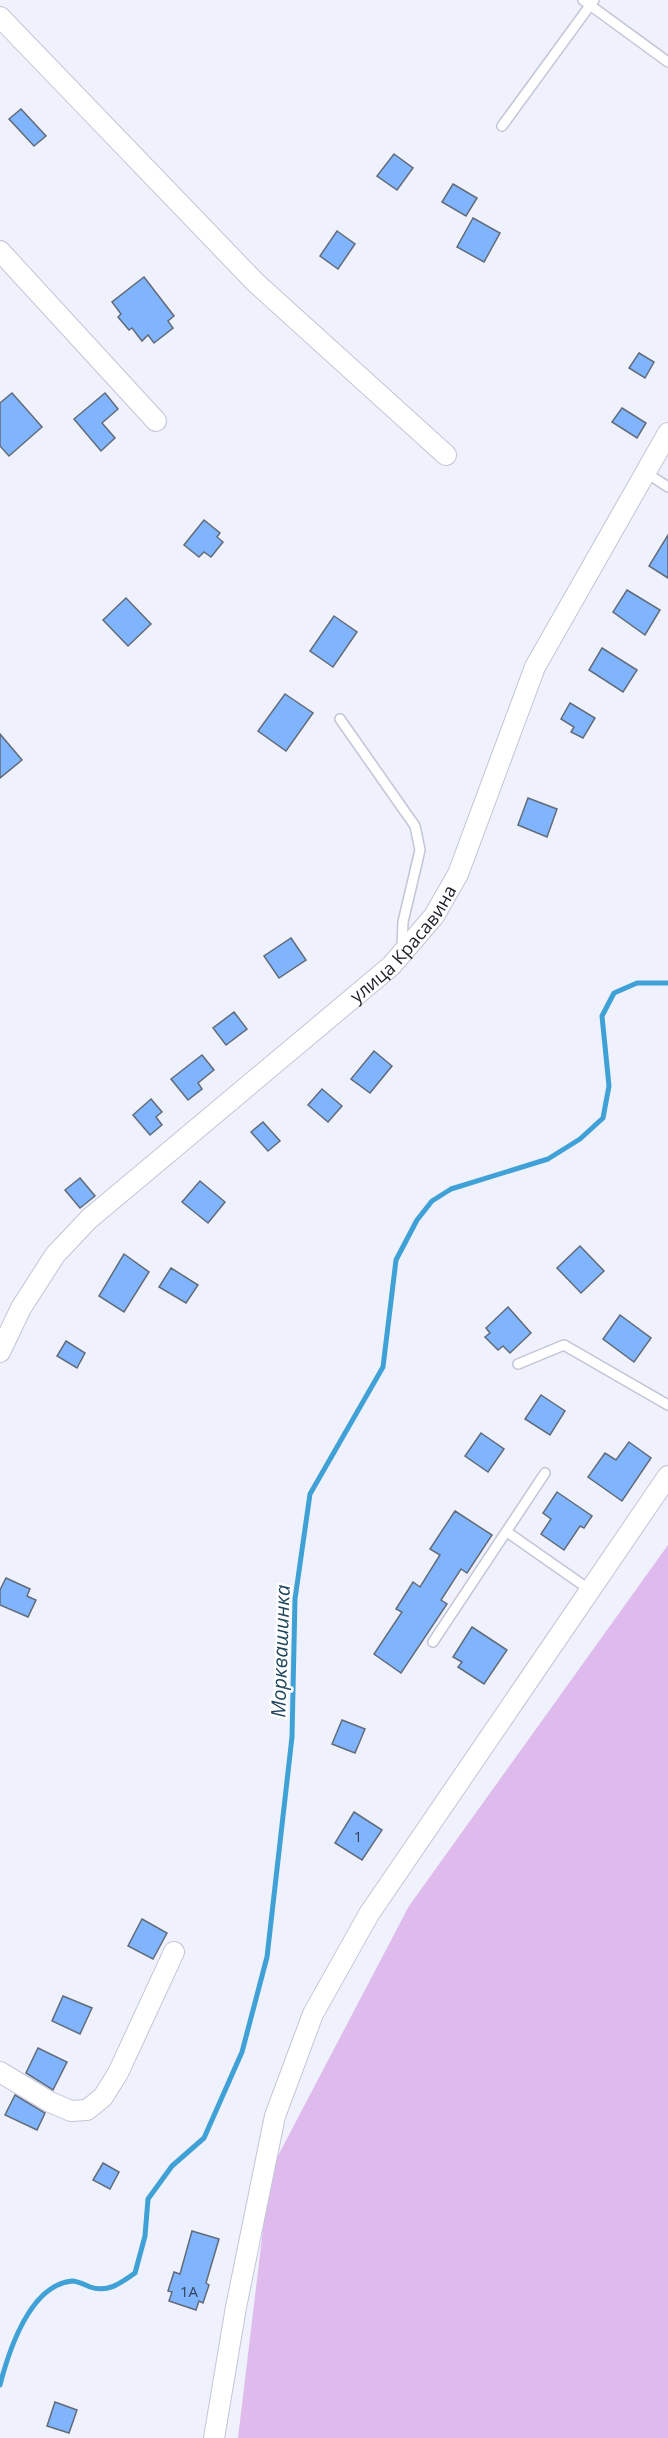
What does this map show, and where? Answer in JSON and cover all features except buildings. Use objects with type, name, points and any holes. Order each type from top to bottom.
[{"type":"street","points":[[0,17],[256,283],[446,455]]},
{"type":"street","points":[[0,251],[156,421]]},
{"type":"street","name":"улица Красавина","points":[[0,1352],[21,1308],[55,1255],[89,1219],[391,966],[434,916],[458,874],[535,667],[668,433]]},
{"type":"street","points":[[214,2438],[236,2307],[275,2116],[313,2014],[369,1914],[668,1476]]},
{"type":"street","points":[[0,2072],[50,2102],[71,2111],[87,2110],[103,2097],[118,2073],[174,1952]]},
{"type":"lane","points":[[502,126],[589,2],[668,62]]},
{"type":"lane","points":[[645,472],[668,487]]},
{"type":"lane","points":[[340,719],[415,826],[420,850],[403,922],[402,953]]},
{"type":"lane","points":[[518,1364],[564,1345],[668,1405]]},
{"type":"lane","points":[[434,1642],[545,1473]]},
{"type":"lane","points":[[507,1532],[590,1590]]},
{"type":"shaded area","points":[[668,1545],[668,2438],[238,2438],[270,2171],[409,1906]]},
{"type":"waterway","name":"Морквашинка","points":[[0,2385],[9,2355],[24,2321],[44,2294],[57,2285],[72,2281],[97,2289],[108,2288],[135,2273],[145,2236],[148,2199],[172,2166],[204,2138],[242,2052],[267,1957],[292,1737],[295,1599],[310,1494],[383,1367],[396,1260],[417,1220],[432,1201],[451,1189],[548,1159],[580,1139],[603,1118],[609,1086],[602,1016],[614,993],[637,983],[668,983]]}]
